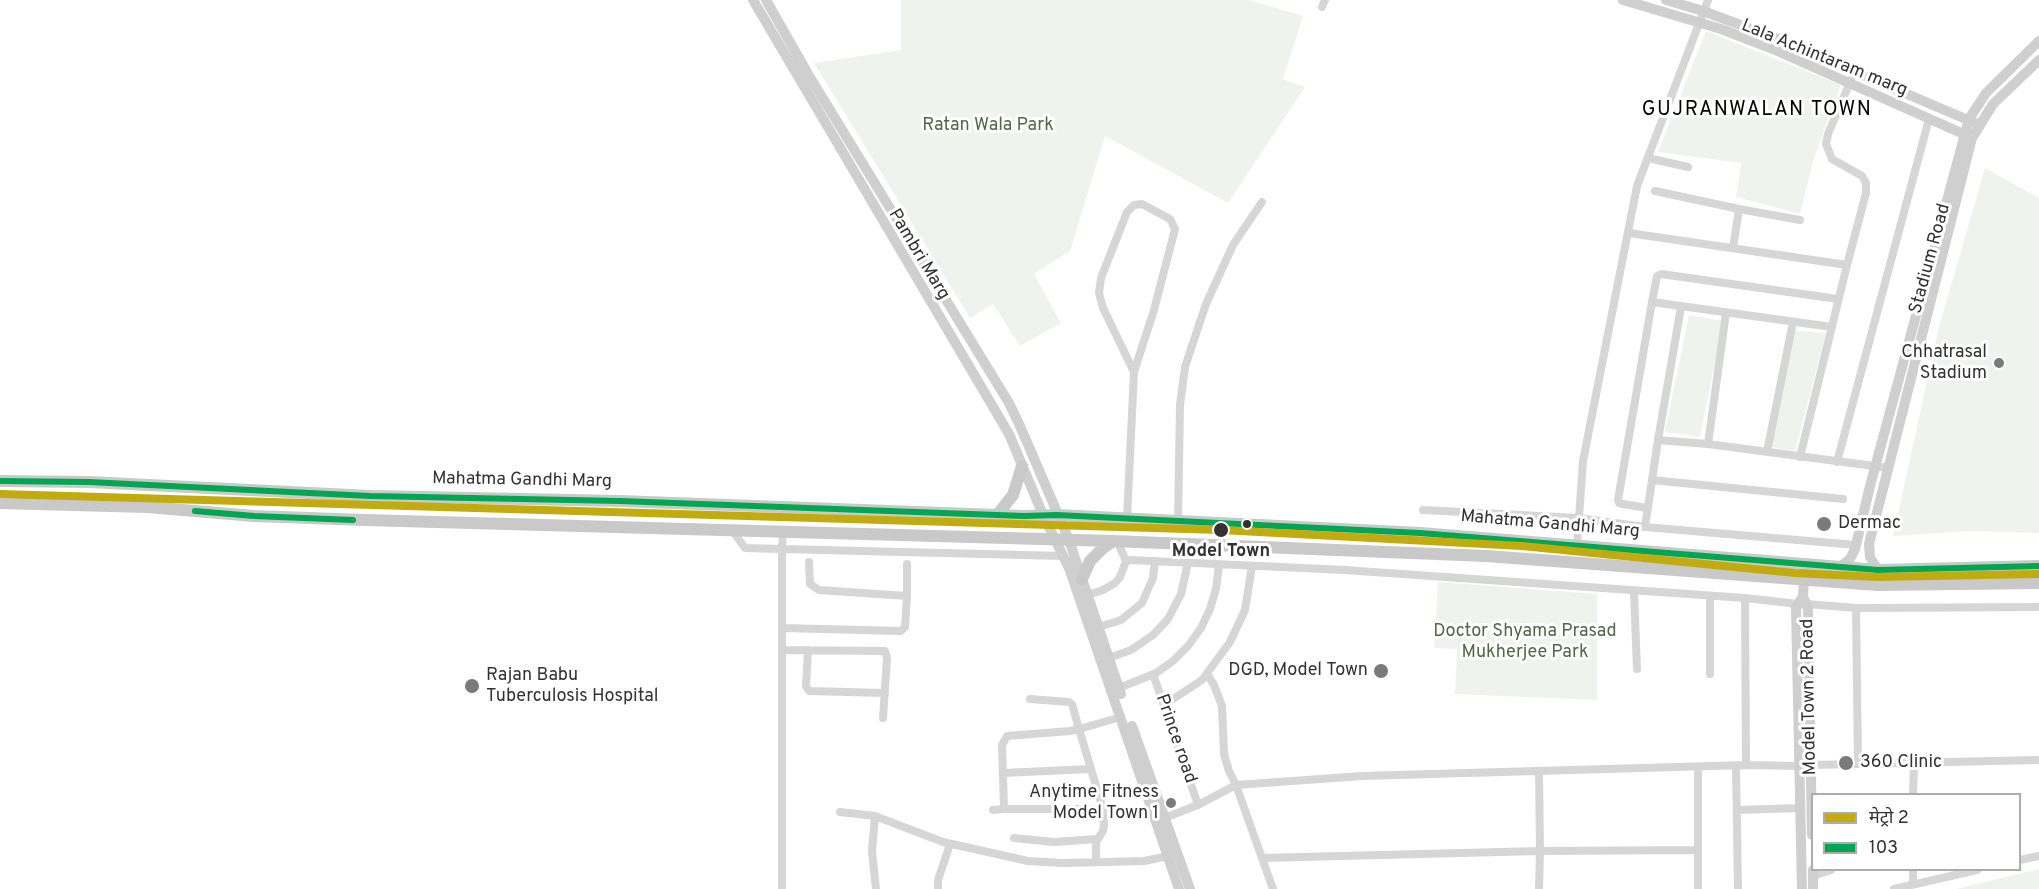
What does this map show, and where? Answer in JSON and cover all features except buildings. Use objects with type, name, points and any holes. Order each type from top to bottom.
[{"type":"main road","points":[[998,514],[1012,495],[1022,466]]},
{"type":"main road","name":"Mahatma Gandhi Marg","points":[[0,481],[370,495],[1127,518],[1419,533],[1878,570],[2039,566]]},
{"type":"main road","points":[[179,486],[179,509]]},
{"type":"main road","points":[[0,503],[147,507],[254,516],[365,520],[1055,539]]},
{"type":"main road","name":"Mahatma Gandhi Marg","points":[[1055,539],[1486,556],[1877,585],[2039,583]]},
{"type":"main road","points":[[1082,579],[1090,561],[1103,548],[1115,541]]},
{"type":"street","name":"Pambri Marg","points":[[753,0],[1000,417],[1043,515],[1064,556],[1179,889]]},
{"type":"street","name":"Pambri Marg","points":[[766,0],[1020,426],[1069,540],[1190,889]]},
{"type":"street","name":"Lala Achintaram marg","points":[[1623,0],[1701,16]]},
{"type":"street","name":"Lala Achintaram marg","points":[[1666,0],[1775,44],[1856,70],[1974,122]]},
{"type":"street","points":[[1577,545],[1583,461],[1637,186],[1707,0]]},
{"type":"street","name":"Stadium Road","points":[[1841,566],[1850,559],[1856,545],[1875,466],[1968,136],[1986,93],[2039,41]]},
{"type":"street","name":"Lala Achintaram marg","points":[[1775,44],[1849,84],[1968,136]]},
{"type":"street","points":[[2023,56],[2035,63]]},
{"type":"street","name":"Stadium Road","points":[[1974,122],[2035,63]]},
{"type":"street","points":[[1800,457],[1866,193],[1866,183],[1862,176],[1832,159],[1826,144],[1828,134],[1856,70]]},
{"type":"street","points":[[1837,462],[1929,119]]},
{"type":"street","name":"Stadium Road","points":[[1878,570],[1870,557],[1869,544],[1968,136]]},
{"type":"street","points":[[1648,158],[1689,167]]},
{"type":"street","points":[[1655,191],[1800,220]]},
{"type":"street","points":[[1178,521],[1180,405],[1185,367],[1206,304],[1229,255],[1262,202]]},
{"type":"street","points":[[1127,518],[1134,372],[1154,310],[1175,229],[1170,219],[1142,204],[1134,205],[1126,212],[1101,278],[1099,293],[1103,308],[1134,372]]},
{"type":"street","points":[[1733,248],[1738,209]]},
{"type":"street","points":[[889,231],[900,225]]},
{"type":"street","points":[[1629,233],[1847,265]]},
{"type":"street","points":[[1647,508],[1619,503],[1618,500],[1657,276],[1661,274],[1838,299]]},
{"type":"street","points":[[1652,302],[1832,327]]},
{"type":"street","points":[[1645,527],[1681,307]]},
{"type":"street","points":[[1708,444],[1726,313]]},
{"type":"street","points":[[1767,452],[1793,322]]},
{"type":"street","points":[[1658,440],[1708,444],[1889,468]]},
{"type":"street","points":[[1652,480],[1843,499]]},
{"type":"street","points":[[1423,510],[1578,518],[1645,527],[1856,545]]},
{"type":"street","points":[[731,529],[745,548],[1064,556]]},
{"type":"street","points":[[782,889],[783,530]]},
{"type":"street","points":[[1088,595],[1103,590],[1120,577],[1126,561],[1115,541]]},
{"type":"street","points":[[1126,561],[1345,570],[1710,596],[1803,599],[1856,608],[2039,607]]},
{"type":"street","points":[[1099,627],[1121,620],[1142,603],[1153,578],[1155,561]]},
{"type":"street","points":[[809,562],[809,579],[814,588],[907,596]]},
{"type":"street","points":[[1109,658],[1131,650],[1153,635],[1168,619],[1181,594],[1188,563]]},
{"type":"street","points":[[782,628],[901,631],[904,627],[907,596],[907,564]]},
{"type":"street","name":"Model Town 2 Road","points":[[1802,889],[1801,808],[1806,766],[1803,599],[1805,564]]},
{"type":"street","points":[[1119,688],[1153,674],[1173,661],[1188,646],[1201,628],[1210,609],[1216,589],[1219,565]]},
{"type":"street","points":[[1164,705],[1188,690],[1207,674],[1239,626],[1245,610],[1252,566]]},
{"type":"street","points":[[1635,591],[1637,669]]},
{"type":"street","points":[[1710,596],[1710,674]]},
{"type":"street","points":[[1745,598],[1746,765]]},
{"type":"street","points":[[1856,608],[1858,764]]},
{"type":"street","points":[[782,650],[885,651],[883,718]]},
{"type":"street","points":[[807,650],[806,686],[809,691],[885,693]]},
{"type":"street","name":"Prince road","points":[[1153,674],[1198,805]]},
{"type":"street","points":[[1207,674],[1222,706],[1224,754],[1273,889]]},
{"type":"street","points":[[1030,699],[1069,702],[1073,707],[1103,809],[1103,831],[1097,839],[1096,862]]},
{"type":"street","points":[[1004,809],[1002,745],[1007,736],[1079,729],[1121,717]]},
{"type":"street","points":[[1164,818],[1198,805],[1236,785],[1362,776],[1746,765],[1806,766],[2039,760]]},
{"type":"street","points":[[1913,793],[1914,763]]},
{"type":"street","points":[[1736,766],[1738,889]]},
{"type":"street","name":"Model Town 2 Road","points":[[1806,766],[1811,798]]},
{"type":"street","points":[[1698,767],[1698,889]]},
{"type":"street","points":[[1003,773],[1091,769]]},
{"type":"street","points":[[1539,771],[1539,889]]},
{"type":"street","points":[[1737,810],[1801,808]]},
{"type":"street","points":[[993,810],[1103,809]]},
{"type":"street","points":[[840,812],[875,816],[950,844],[1028,861],[1063,863],[1144,861],[1169,856]]},
{"type":"street","points":[[875,816],[872,851],[876,889]]},
{"type":"street","points":[[1014,838],[1054,842],[1097,839]]},
{"type":"street","points":[[938,889],[938,880],[950,844]]},
{"type":"street","points":[[1262,858],[1540,851],[1698,850]]},
{"type":"street","points":[[2021,860],[2039,856]]},
{"type":"street","points":[[1913,871],[1913,884]]},
{"type":"street","points":[[1894,889],[1972,871]]},
{"type":"street","points":[[1813,873],[1814,889]]},
{"type":"green space","name":"Ratan Wala Park","points":[[901,0],[1249,0],[1303,16],[1283,79],[1305,87],[1228,203],[1105,136],[1070,251],[1034,274],[1061,323],[1020,346],[993,304],[970,318],[814,63],[901,50]]},
{"type":"green space","points":[[1706,31],[1841,85],[1814,158],[1800,214],[1736,197],[1741,163],[1658,152]]},
{"type":"green space","points":[[1985,168],[2039,198],[2039,533],[1972,531],[1893,536],[1939,327]]},
{"type":"green space","points":[[1689,315],[1723,321],[1700,437],[1665,432]]},
{"type":"green space","points":[[1789,330],[1826,333],[1795,451],[1766,446]]},
{"type":"green space","name":"Doctor Shyama Prasad Mukherjee Park","points":[[1438,582],[1597,594],[1597,700],[1455,694],[1457,649],[1434,648]]},
{"type":"green space","points":[[2039,869],[2039,889],[1956,889]]},
{"type":"metro line","name":"2","points":[[0,494],[1221,530],[1522,546],[1795,573],[1877,577],[2039,574]]},
{"type":"transit line","name":"103","points":[[0,481],[89,482],[370,496],[620,501],[1024,516],[1057,515],[1420,533],[1878,570],[2039,566]]},
{"type":"transit line","name":"103","points":[[195,511],[353,520]]},
{"type":"place","name":"Chhatrasal Stadium","points":[[1999,363]]},
{"type":"place","name":"Dermac","points":[[1824,524]]},
{"type":"place","name":"Model Town","points":[[1221,530]]},
{"type":"place","name":"DGD, Model Town","points":[[1381,671]]},
{"type":"place","name":"Rajan Babu Tuberculosis Hospital","points":[[472,686]]},
{"type":"place","name":"360 Clinic","points":[[1846,763]]},
{"type":"place","name":"Anytime Fitness Model Town 1","points":[[1171,803]]},
{"type":"district","name":"GUJRANWALAN TOWN","points":[[1757,111]]}]
